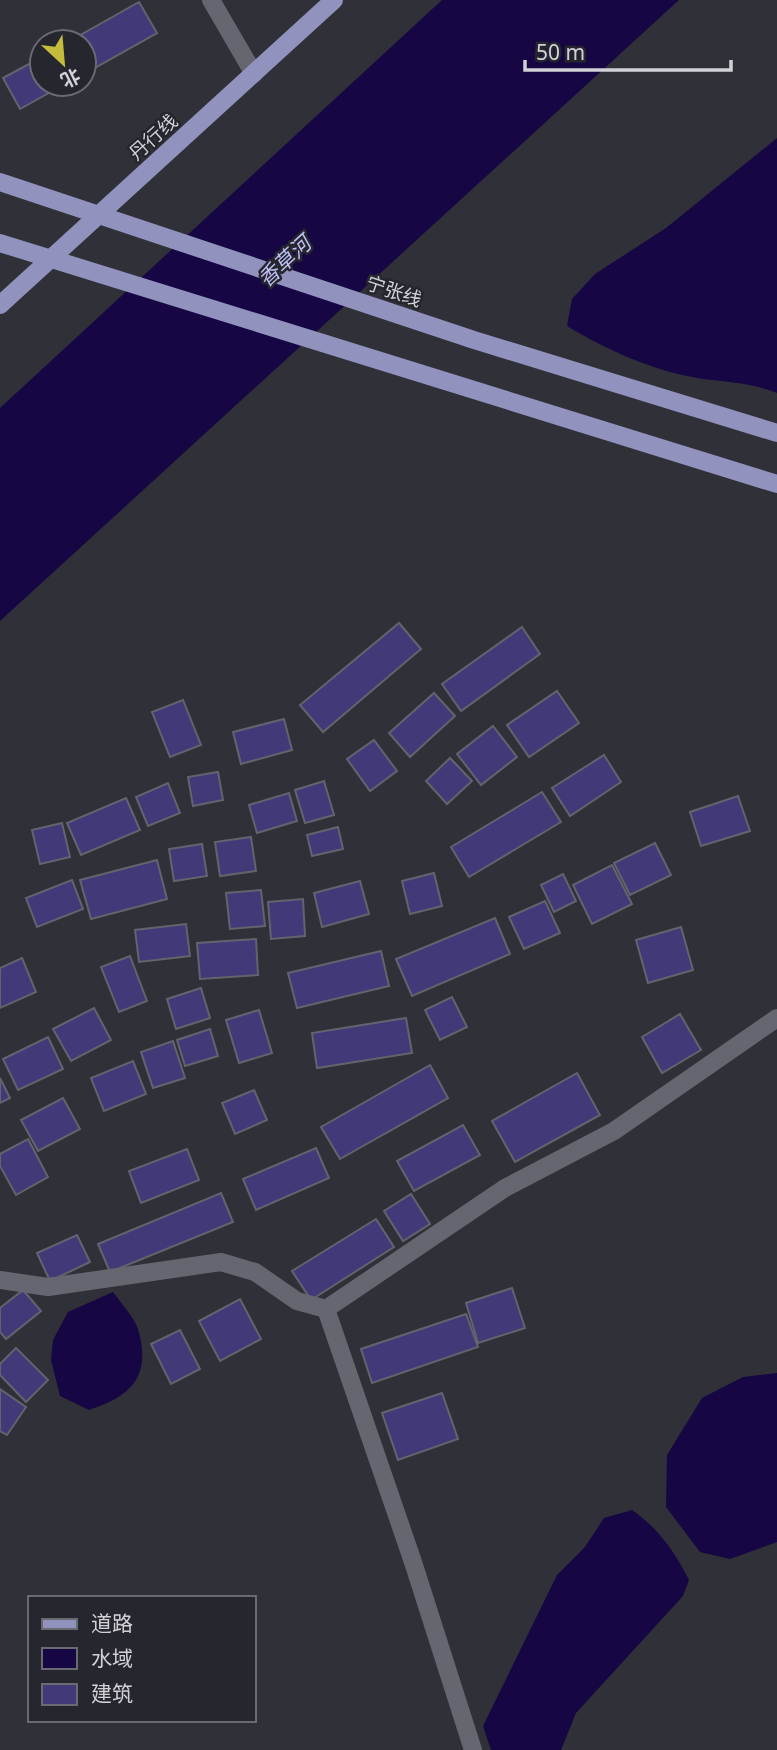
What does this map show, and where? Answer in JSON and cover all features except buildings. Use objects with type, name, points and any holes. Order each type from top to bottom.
[{"type":"main road","name":"丹行线","points":[[0,305],[334,0]]},
{"type":"main road","name":"宁张线","points":[[0,182],[474,340],[777,433]]},
{"type":"main road","points":[[0,243],[777,484]]},
{"type":"street","points":[[211,0],[254,74]]},
{"type":"street","points":[[0,1280],[48,1287],[221,1262],[255,1272],[297,1301],[326,1309],[505,1188],[614,1130],[777,1018]]},
{"type":"street","points":[[326,1309],[413,1562],[473,1750]]},
{"type":"water","name":"香草河","points":[[442,0],[679,0],[0,621],[0,408]]},
{"type":"water","points":[[777,138],[777,393],[754,386],[671,372],[610,349],[567,326],[572,299],[595,274],[666,228]]},
{"type":"water","points":[[113,1292],[138,1329],[142,1346],[140,1372],[127,1391],[89,1410],[60,1396],[51,1360],[53,1340],[68,1312]]},
{"type":"water","points":[[777,1373],[777,1542],[730,1559],[700,1552],[666,1507],[667,1455],[702,1398],[743,1377]]},
{"type":"water","points":[[632,1510],[658,1533],[678,1560],[689,1580],[683,1596],[576,1713],[561,1750],[491,1750],[483,1726],[557,1575],[585,1547],[604,1518]]}]
